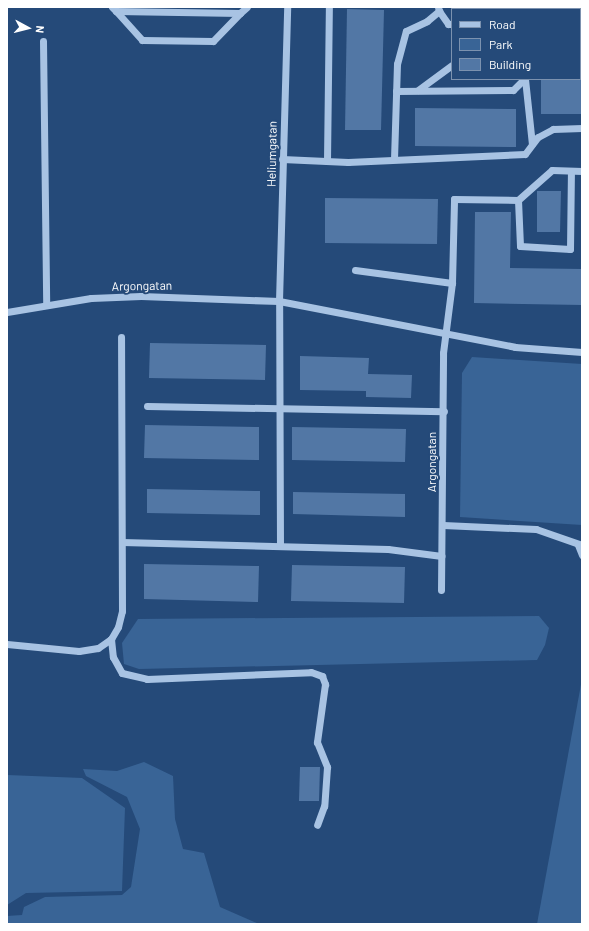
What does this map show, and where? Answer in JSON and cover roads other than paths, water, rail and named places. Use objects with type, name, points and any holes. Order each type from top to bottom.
[{"type":"street","points":[[114,9],[142,40],[213,41],[247,7]]},
{"type":"street","name":"Heliumgatan","points":[[279,301],[287,7]]},
{"type":"street","points":[[327,161],[329,7]]},
{"type":"street","points":[[114,9],[240,13]]},
{"type":"street","points":[[394,159],[397,64],[406,31],[426,21],[439,9],[448,24],[451,24]]},
{"type":"street","points":[[43,42],[46,305]]},
{"type":"street","points":[[418,90],[451,66]]},
{"type":"street","points":[[396,91],[513,90],[524,80]]},
{"type":"street","points":[[525,80],[532,144]]},
{"type":"street","points":[[282,159],[327,161],[525,154],[538,136],[553,129],[582,128]]},
{"type":"street","points":[[444,334],[452,283],[454,199],[518,200],[552,170],[582,171]]},
{"type":"street","points":[[518,200],[520,246],[570,249],[571,171]]},
{"type":"street","points":[[355,270],[452,283]]},
{"type":"street","name":"Argongatan","points":[[7,312],[90,298],[141,296],[279,301],[515,347],[582,352]]},
{"type":"street","points":[[279,301],[281,409],[280,546]]},
{"type":"street","name":"Argongatan","points":[[441,590],[443,525],[444,334]]},
{"type":"street","points":[[7,644],[79,651],[98,648],[111,639],[118,627],[122,611],[121,337]]},
{"type":"street","points":[[147,406],[444,411]]},
{"type":"street","points":[[443,525],[536,529],[580,545],[582,555]]},
{"type":"street","points":[[122,542],[388,549],[423,556],[442,556]]},
{"type":"street","points":[[111,639],[113,657],[122,673],[147,679],[311,672],[322,676],[324,684],[318,742],[327,767],[324,806],[317,825]]}]
